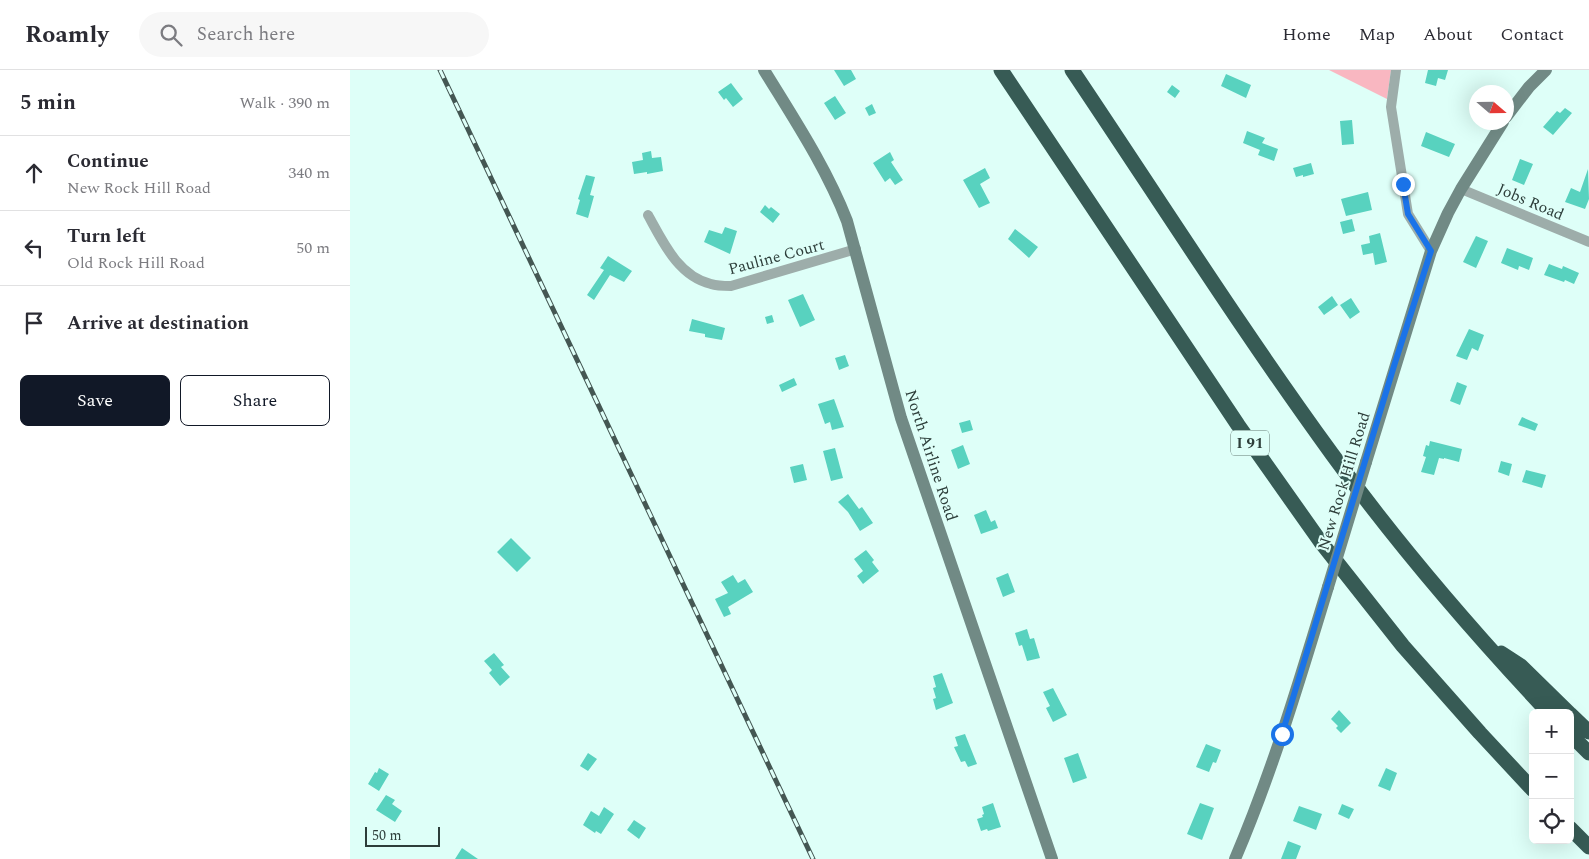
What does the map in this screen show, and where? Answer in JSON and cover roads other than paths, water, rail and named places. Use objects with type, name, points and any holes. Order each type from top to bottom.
[{"type":"highway","name":"I 91","points":[[1001,70],[1238,425],[1315,534],[1408,652],[1529,786]]},
{"type":"highway","points":[[1072,70],[1257,346],[1332,454],[1399,542],[1488,647],[1545,709]]},
{"type":"highway","points":[[1488,647],[1507,656],[1521,666],[1566,709]]},
{"type":"highway","points":[[1574,717],[1589,732]]},
{"type":"highway","points":[[1574,738],[1589,753]]},
{"type":"highway","points":[[1574,832],[1589,847]]},
{"type":"main road","name":"North Airline Road","points":[[764,70],[812,148],[838,198],[856,249],[901,418],[1052,859]]},
{"type":"main road","points":[[1514,107],[1546,70]]},
{"type":"main road","name":"New Rock Hill Road","points":[[1236,859],[1272,765],[1431,251],[1461,189],[1498,130]]},
{"type":"street","points":[[1396,70],[1391,107],[1408,214],[1431,251]]},
{"type":"street","name":"Jobs Road","points":[[1461,189],[1589,242]]},
{"type":"street","name":"Pauline Court","points":[[648,215],[668,252],[688,273],[710,284],[731,286],[856,249]]},
{"type":"railway","points":[[440,70],[813,859]]}]
